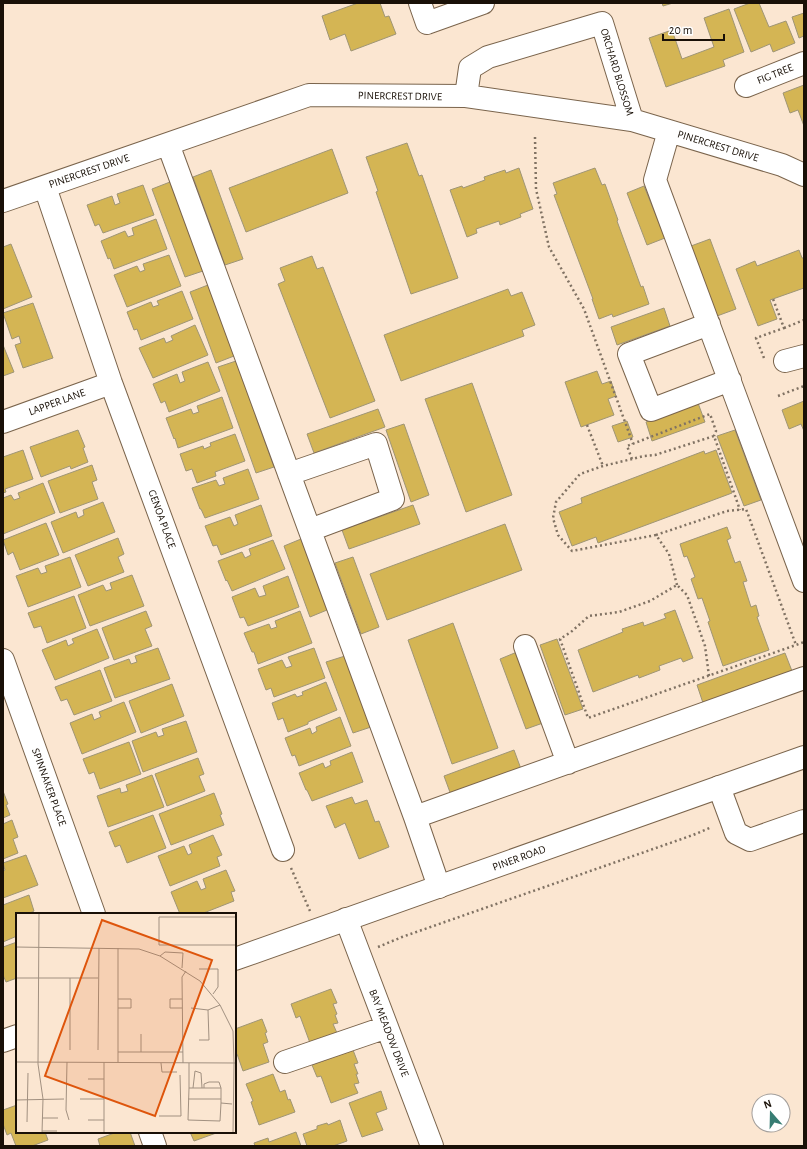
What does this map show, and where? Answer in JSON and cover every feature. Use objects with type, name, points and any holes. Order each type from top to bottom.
[{"type":"street","points":[[420,3],[427,23],[483,3]]},
{"type":"street","name":"ORCHARD BLOSSOM","points":[[466,96],[470,68],[488,57],[602,23],[632,120]]},
{"type":"street","name":"FIG TREE","points":[[746,86],[804,63]]},
{"type":"street","name":"PINERCREST DRIVE","points":[[3,201],[309,95],[466,96],[632,120],[782,165],[804,175]]},
{"type":"street","points":[[669,131],[655,180],[804,581]]},
{"type":"street","points":[[168,144],[439,887]]},
{"type":"street","name":"GENOA PLACE","points":[[45,187],[111,382],[283,850]]},
{"type":"street","points":[[709,324],[628,354],[651,410],[730,380]]},
{"type":"street","name":"LAPPER LANE","points":[[3,422],[111,382]]},
{"type":"street","points":[[289,474],[376,444],[393,499],[310,530]]},
{"type":"street","points":[[525,646],[568,763]]},
{"type":"street","name":"SPINNAKER PLACE","points":[[3,660],[94,913]]},
{"type":"street","points":[[414,818],[804,678]]},
{"type":"street","name":"PINER ROAD","points":[[236,959],[804,757]]},
{"type":"street","points":[[720,787],[736,833],[750,840],[804,821]]},
{"type":"street","name":"BAY MEADOW DRIVE","points":[[346,919],[432,1146]]},
{"type":"street","points":[[285,1062],[387,1027]]},
{"type":"street","points":[[3,1041],[16,1036]]},
{"type":"street","points":[[150,1133],[154,1146]]},
{"type":"path","points":[[535,137],[536,189],[549,247],[584,309],[633,444]]},
{"type":"path","points":[[773,299],[784,328]]},
{"type":"path","points":[[795,359],[768,367],[756,338],[804,320]]},
{"type":"path","points":[[778,396],[804,386]]},
{"type":"path","points":[[632,459],[627,446],[710,414],[716,431],[714,436],[740,510]]},
{"type":"path","points":[[587,425],[603,466]]},
{"type":"path","points":[[714,436],[656,455],[644,456],[603,466],[580,474],[556,502],[553,518],[558,535],[572,551],[656,535],[727,511],[746,509],[796,644]]},
{"type":"path","points":[[656,535],[669,554],[677,585],[687,595],[705,646],[709,676]]},
{"type":"path","points":[[677,585],[650,601],[619,612],[589,616],[571,632],[560,639],[588,718],[804,642]]},
{"type":"path","points":[[376,948],[409,934],[693,835],[719,824],[732,821]]},
{"type":"path","points":[[283,850],[318,930]]},
{"type":"building","points":[[358,3],[380,3],[385,17],[389,16],[396,34],[351,51],[345,34],[330,40],[322,16]]},
{"type":"building","points":[[662,3],[673,3],[663,6]]},
{"type":"building","points":[[750,3],[759,3],[769,27],[786,21],[795,43],[773,52],[770,44],[751,52],[734,9]]},
{"type":"building","points":[[729,9],[744,52],[723,60],[725,66],[666,87],[649,38],[672,30],[682,59],[714,47],[704,18]]},
{"type":"building","points":[[804,13],[804,36],[799,38],[792,17]]},
{"type":"building","points":[[804,85],[804,126],[798,110],[790,113],[783,93]]},
{"type":"building","points":[[407,143],[419,176],[422,175],[458,278],[411,294],[376,192],[378,191],[366,157]]},
{"type":"building","points":[[332,149],[348,193],[246,232],[229,188]]},
{"type":"building","points":[[519,168],[533,209],[520,214],[521,217],[500,225],[499,221],[476,229],[477,233],[467,237],[450,190],[462,186],[463,188],[485,180],[484,177],[505,170],[506,173]]},
{"type":"building","points":[[595,168],[602,185],[605,184],[641,287],[643,286],[649,304],[613,317],[612,314],[599,319],[554,195],[557,194],[553,183]]},
{"type":"building","points":[[211,170],[243,259],[225,265],[193,177]]},
{"type":"building","points":[[170,182],[203,271],[185,277],[152,189]]},
{"type":"building","points":[[143,185],[154,215],[103,233],[99,224],[95,226],[87,205],[112,196],[115,205],[120,203],[117,194]]},
{"type":"building","points":[[644,186],[665,238],[647,245],[627,193]]},
{"type":"building","points":[[156,219],[167,249],[114,269],[110,258],[108,259],[101,241],[125,231],[128,237],[134,235],[132,228]]},
{"type":"building","points":[[710,239],[736,309],[717,316],[691,246]]},
{"type":"building","points":[[11,244],[32,297],[3,309],[3,247]]},
{"type":"building","points":[[799,250],[802,258],[804,258],[804,288],[770,300],[777,319],[758,326],[736,269],[755,261],[757,266]]},
{"type":"building","points":[[169,255],[181,286],[127,307],[114,275],[137,266],[140,272],[145,270],[143,264]]},
{"type":"building","points":[[312,256],[317,269],[323,267],[375,401],[330,418],[278,284],[285,281],[280,268]]},
{"type":"building","points":[[208,285],[234,356],[216,363],[190,292]]},
{"type":"building","points":[[508,289],[511,296],[522,292],[535,325],[522,330],[524,336],[401,381],[384,335]]},
{"type":"building","points":[[182,291],[193,319],[141,340],[137,329],[134,330],[127,312],[151,302],[153,307],[159,305],[157,301]]},
{"type":"building","points":[[33,303],[53,358],[23,368],[15,345],[21,343],[19,336],[12,339],[3,313]]},
{"type":"building","points":[[664,308],[670,326],[617,345],[611,327]]},
{"type":"building","points":[[195,325],[208,355],[153,378],[139,348],[164,338],[166,343],[173,340],[171,336]]},
{"type":"building","points":[[3,345],[14,372],[3,376]]},
{"type":"building","points":[[236,361],[274,467],[256,473],[218,367]]},
{"type":"building","points":[[208,362],[220,391],[169,412],[165,401],[161,403],[153,384],[177,374],[180,383],[185,381],[182,372]]},
{"type":"building","points":[[597,371],[602,384],[611,381],[616,396],[608,399],[614,415],[581,427],[565,382]]},
{"type":"building","points":[[472,383],[512,495],[466,512],[425,399]]},
{"type":"building","points":[[222,397],[233,428],[178,448],[166,418],[191,409],[193,414],[199,412],[197,406]]},
{"type":"building","points":[[804,401],[804,431],[801,424],[789,429],[782,410]]},
{"type":"building","points":[[698,403],[705,422],[652,441],[646,422]]},
{"type":"building","points":[[378,409],[385,427],[314,453],[307,434]]},
{"type":"building","points":[[627,421],[633,437],[618,442],[612,426]]},
{"type":"building","points":[[404,424],[429,495],[411,502],[386,430]]},
{"type":"building","points":[[78,430],[85,447],[83,448],[88,462],[71,469],[70,466],[41,477],[30,447]]},
{"type":"building","points":[[735,430],[761,500],[744,506],[717,436]]},
{"type":"building","points":[[235,434],[245,461],[215,472],[216,476],[197,483],[192,469],[186,471],[180,454],[203,446],[204,449],[211,446],[210,443]]},
{"type":"building","points":[[23,450],[33,479],[5,489],[6,492],[3,493],[3,457]]},
{"type":"building","points":[[716,450],[732,493],[598,543],[596,537],[572,546],[559,512],[582,503],[581,498],[704,451],[705,454]]},
{"type":"building","points":[[92,465],[97,480],[92,482],[98,499],[60,513],[48,481]]},
{"type":"building","points":[[248,469],[259,499],[205,518],[192,488],[216,480],[219,486],[225,484],[223,478]]},
{"type":"building","points":[[43,483],[55,513],[3,534],[3,498],[11,495],[14,500],[20,498],[18,493]]},
{"type":"building","points":[[103,502],[115,532],[63,553],[51,522],[76,512],[78,518],[84,515],[83,510]]},
{"type":"building","points":[[261,505],[272,536],[221,555],[217,545],[213,546],[205,526],[230,517],[234,526],[238,524],[235,515]]},
{"type":"building","points":[[413,505],[420,524],[349,549],[342,530]]},
{"type":"building","points":[[46,523],[59,555],[20,570],[13,552],[8,555],[3,540]]},
{"type":"building","points":[[505,524],[522,570],[387,620],[370,574]]},
{"type":"building","points":[[727,527],[731,538],[727,540],[735,563],[740,561],[747,581],[743,582],[751,607],[756,605],[759,616],[757,617],[769,650],[723,666],[708,622],[710,621],[702,598],[698,599],[691,579],[695,577],[687,556],[684,557],[680,544]]},
{"type":"building","points":[[118,538],[124,554],[118,557],[124,572],[88,586],[75,555]]},
{"type":"building","points":[[301,539],[327,610],[310,617],[284,546]]},
{"type":"building","points":[[273,540],[285,569],[232,591],[227,580],[226,581],[218,561],[242,552],[245,558],[251,555],[249,549]]},
{"type":"building","points":[[70,557],[81,587],[28,607],[16,576],[38,568],[41,574],[47,572],[45,566]]},
{"type":"building","points":[[353,557],[379,627],[361,634],[335,563]]},
{"type":"building","points":[[132,575],[144,606],[90,626],[78,595],[103,585],[106,591],[112,589],[110,583]]},
{"type":"building","points":[[288,576],[299,607],[248,626],[244,617],[240,618],[232,597],[255,588],[259,597],[266,595],[263,586]]},
{"type":"building","points":[[74,596],[86,628],[47,643],[41,626],[34,628],[28,613]]},
{"type":"building","points":[[675,610],[693,658],[683,662],[681,658],[659,666],[660,670],[639,678],[638,675],[593,692],[578,650],[623,632],[622,629],[643,622],[644,626],[666,618],[664,614]]},
{"type":"building","points":[[146,611],[152,626],[145,629],[152,646],[114,660],[102,628]]},
{"type":"building","points":[[300,611],[312,643],[258,664],[254,652],[252,652],[244,633],[269,624],[271,629],[277,627],[275,621]]},
{"type":"building","points":[[453,623],[498,748],[452,764],[408,640]]},
{"type":"building","points":[[97,629],[109,658],[55,680],[42,650],[66,640],[68,646],[74,643],[72,639]]},
{"type":"building","points":[[557,639],[583,709],[565,715],[540,645]]},
{"type":"building","points":[[158,648],[170,679],[115,698],[104,668],[129,659],[131,664],[137,662],[135,656]]},
{"type":"building","points":[[314,648],[325,678],[274,697],[271,688],[266,690],[258,669],[282,660],[286,668],[292,666],[288,657]]},
{"type":"building","points":[[517,652],[543,723],[526,729],[500,659]]},
{"type":"building","points":[[785,653],[792,671],[703,703],[697,685]]},
{"type":"building","points":[[345,656],[371,727],[353,733],[326,662]]},
{"type":"building","points":[[100,670],[112,701],[74,715],[67,699],[61,701],[55,687]]},
{"type":"building","points":[[326,682],[337,710],[288,732],[283,718],[278,720],[272,703],[295,694],[297,697],[303,695],[302,692]]},
{"type":"building","points":[[172,684],[184,716],[141,733],[129,701]]},
{"type":"building","points":[[124,702],[136,732],[82,754],[70,723],[92,714],[94,720],[101,717],[99,712]]},
{"type":"building","points":[[340,717],[351,746],[299,766],[295,755],[292,756],[285,738],[310,728],[312,734],[317,731],[316,727]]},
{"type":"building","points":[[186,721],[197,752],[143,772],[132,741],[156,732],[158,737],[164,735],[162,729]]},
{"type":"building","points":[[129,742],[141,774],[100,789],[94,772],[89,774],[83,759]]},
{"type":"building","points":[[514,750],[521,769],[451,795],[444,776]]},
{"type":"building","points":[[352,752],[363,782],[312,801],[299,773],[323,763],[325,768],[331,765],[330,761]]},
{"type":"building","points":[[198,758],[204,774],[199,776],[205,791],[167,806],[155,774]]},
{"type":"building","points":[[152,775],[164,807],[108,827],[97,796],[120,788],[121,793],[128,791],[126,785]]},
{"type":"building","points":[[3,791],[10,815],[3,818]]},
{"type":"building","points":[[214,793],[222,814],[220,815],[224,825],[171,845],[159,814]]},
{"type":"building","points":[[352,797],[355,804],[367,800],[375,822],[379,821],[389,847],[359,859],[345,823],[335,828],[326,806]]},
{"type":"building","points":[[153,815],[166,848],[127,863],[120,845],[115,847],[109,832]]},
{"type":"building","points":[[12,820],[18,837],[13,839],[18,853],[3,859],[3,824]]},
{"type":"building","points":[[213,835],[222,855],[217,857],[220,866],[170,886],[158,856],[184,846],[188,855],[192,853],[189,845]]},
{"type":"building","points":[[26,855],[38,885],[3,898],[3,871],[5,870],[3,863]]},
{"type":"building","points":[[226,870],[235,891],[231,892],[234,901],[204,913],[180,913],[171,892],[197,881],[201,890],[206,888],[203,879]]},
{"type":"building","points":[[29,895],[34,911],[30,913],[16,913],[16,936],[3,942],[3,905]]},
{"type":"building","points":[[16,942],[16,978],[6,982],[3,975],[3,947]]},
{"type":"building","points":[[331,989],[337,1003],[333,1004],[337,1014],[335,1015],[338,1023],[333,1024],[337,1033],[310,1043],[300,1016],[296,1018],[291,1004]]},
{"type":"building","points":[[262,1019],[267,1032],[265,1033],[268,1042],[263,1044],[269,1062],[243,1071],[236,1054],[236,1029]]},
{"type":"building","points":[[353,1050],[358,1063],[354,1064],[358,1074],[356,1074],[359,1083],[354,1084],[358,1093],[331,1103],[321,1076],[317,1077],[312,1065]]},
{"type":"building","points":[[273,1074],[280,1092],[285,1090],[288,1100],[290,1099],[295,1112],[259,1125],[251,1102],[253,1101],[246,1084]]},
{"type":"building","points":[[381,1091],[387,1109],[376,1113],[383,1130],[362,1137],[349,1103]]},
{"type":"building","points":[[16,1105],[16,1133],[45,1133],[48,1140],[32,1146],[16,1146],[11,1133],[7,1135],[3,1124],[3,1110]]},
{"type":"building","points":[[340,1120],[347,1141],[333,1146],[307,1146],[303,1134],[317,1129],[317,1126],[327,1123],[328,1125]]},
{"type":"building","points":[[296,1132],[301,1146],[255,1146],[254,1143],[268,1138],[269,1142]]},
{"type":"building","points":[[114,1133],[130,1133],[135,1146],[100,1146],[98,1139]]},
{"type":"building","points":[[190,1133],[216,1133],[194,1141]]}]
